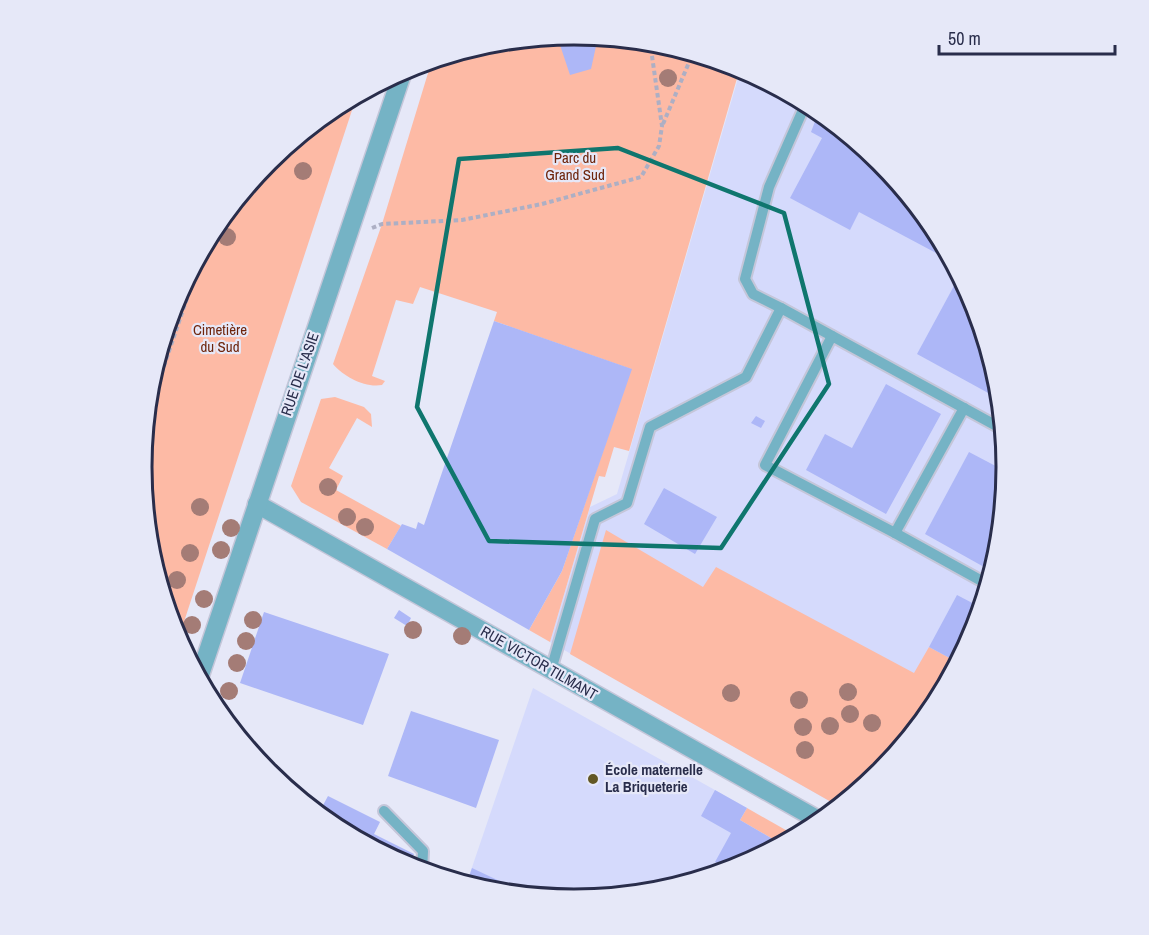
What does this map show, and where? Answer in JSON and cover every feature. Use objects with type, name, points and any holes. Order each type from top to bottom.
[{"type":"street","name":"RUE DE L'ASIE","points":[[203,667],[399,84]]},
{"type":"street","name":"RUE VICTOR TILMANT","points":[[257,504],[812,817]]},
{"type":"lane","points":[[803,112],[769,187],[745,279],[753,294],[994,424]]},
{"type":"lane","points":[[551,670],[595,519],[627,503],[650,427],[746,377],[781,308]]},
{"type":"lane","points":[[832,336],[765,465],[982,581]]},
{"type":"lane","points":[[895,533],[964,408]]},
{"type":"lane","points":[[384,811],[423,852],[423,862]]},
{"type":"path","points":[[651,52],[662,126]]},
{"type":"path","points":[[352,221],[367,229],[382,224],[462,220],[542,204],[641,177],[659,146],[662,126],[690,61]]},
{"type":"path","points":[[165,364],[185,304]]},
{"type":"highlighted area","points":[[618,148],[784,213],[829,384],[721,548],[489,541],[417,407],[459,159]]},
{"type":"shaded area","points":[[738,78],[786,102],[832,132],[873,169],[910,210],[940,256],[965,306],[983,358],[993,412],[997,468],[993,523],[983,577],[965,629],[940,679],[910,725],[873,766],[832,803],[550,642],[590,507],[617,494]]},
{"type":"shaded area","points":[[533,688],[747,808],[740,820],[774,839],[710,868],[684,876],[630,886],[602,889],[547,889],[469,877]]},
{"type":"green space","name":"Parc du Grand Sud","points":[[574,45],[657,53],[684,59],[737,78],[629,451],[614,447],[605,477],[599,476],[550,642],[529,630],[562,571],[631,369],[494,321],[497,312],[420,287],[413,304],[396,300],[372,376],[385,381],[382,385],[369,385],[355,380],[333,364],[382,224],[429,71],[492,53]]},
{"type":"green space","name":"Cimetière du Sud","points":[[353,108],[183,626],[166,577],[160,550],[152,468],[160,385],[174,332],[209,256],[239,210],[296,150],[317,132]]},
{"type":"green space","points":[[335,397],[364,407],[371,414],[372,427],[357,418],[329,468],[343,476],[336,490],[401,526],[387,549],[301,502],[291,486],[321,399]]},
{"type":"green space","points":[[606,530],[703,587],[716,567],[914,673],[929,647],[951,659],[910,725],[873,766],[832,803],[570,654]]},
{"type":"green space","points":[[747,808],[788,832],[774,839],[740,820]]},
{"type":"building","points":[[560,46],[596,46],[591,69],[570,75]]},
{"type":"building","points":[[815,120],[832,132],[873,169],[910,210],[939,255],[859,212],[850,230],[790,198],[822,138],[811,132]]},
{"type":"building","points":[[955,285],[975,332],[990,394],[917,354]]},
{"type":"building","points":[[494,321],[632,369],[562,571],[529,630],[387,549],[402,524],[416,529],[418,522],[424,525]]},
{"type":"building","points":[[886,384],[941,414],[886,514],[806,470],[825,434],[852,448]]},
{"type":"building","points":[[756,416],[765,421],[761,428],[751,423]]},
{"type":"building","points":[[969,452],[997,467],[993,523],[985,568],[925,534]]},
{"type":"building","points":[[664,488],[717,517],[695,554],[644,524]]},
{"type":"building","points":[[957,595],[975,604],[951,659],[929,647]]},
{"type":"building","points":[[399,610],[411,618],[407,626],[394,618]]},
{"type":"building","points":[[264,612],[389,654],[363,725],[240,683]]},
{"type":"building","points":[[411,711],[499,740],[476,808],[388,776]]},
{"type":"building","points":[[715,790],[747,808],[740,820],[774,839],[719,864],[715,862],[731,833],[701,816]]},
{"type":"building","points":[[328,796],[380,822],[374,834],[414,854],[412,858],[363,833],[322,807]]},
{"type":"building","points":[[472,868],[506,884],[492,882],[469,877]]},
{"type":"place","name":"École maternelle La Briqueterie","points":[[593,779]]}]
